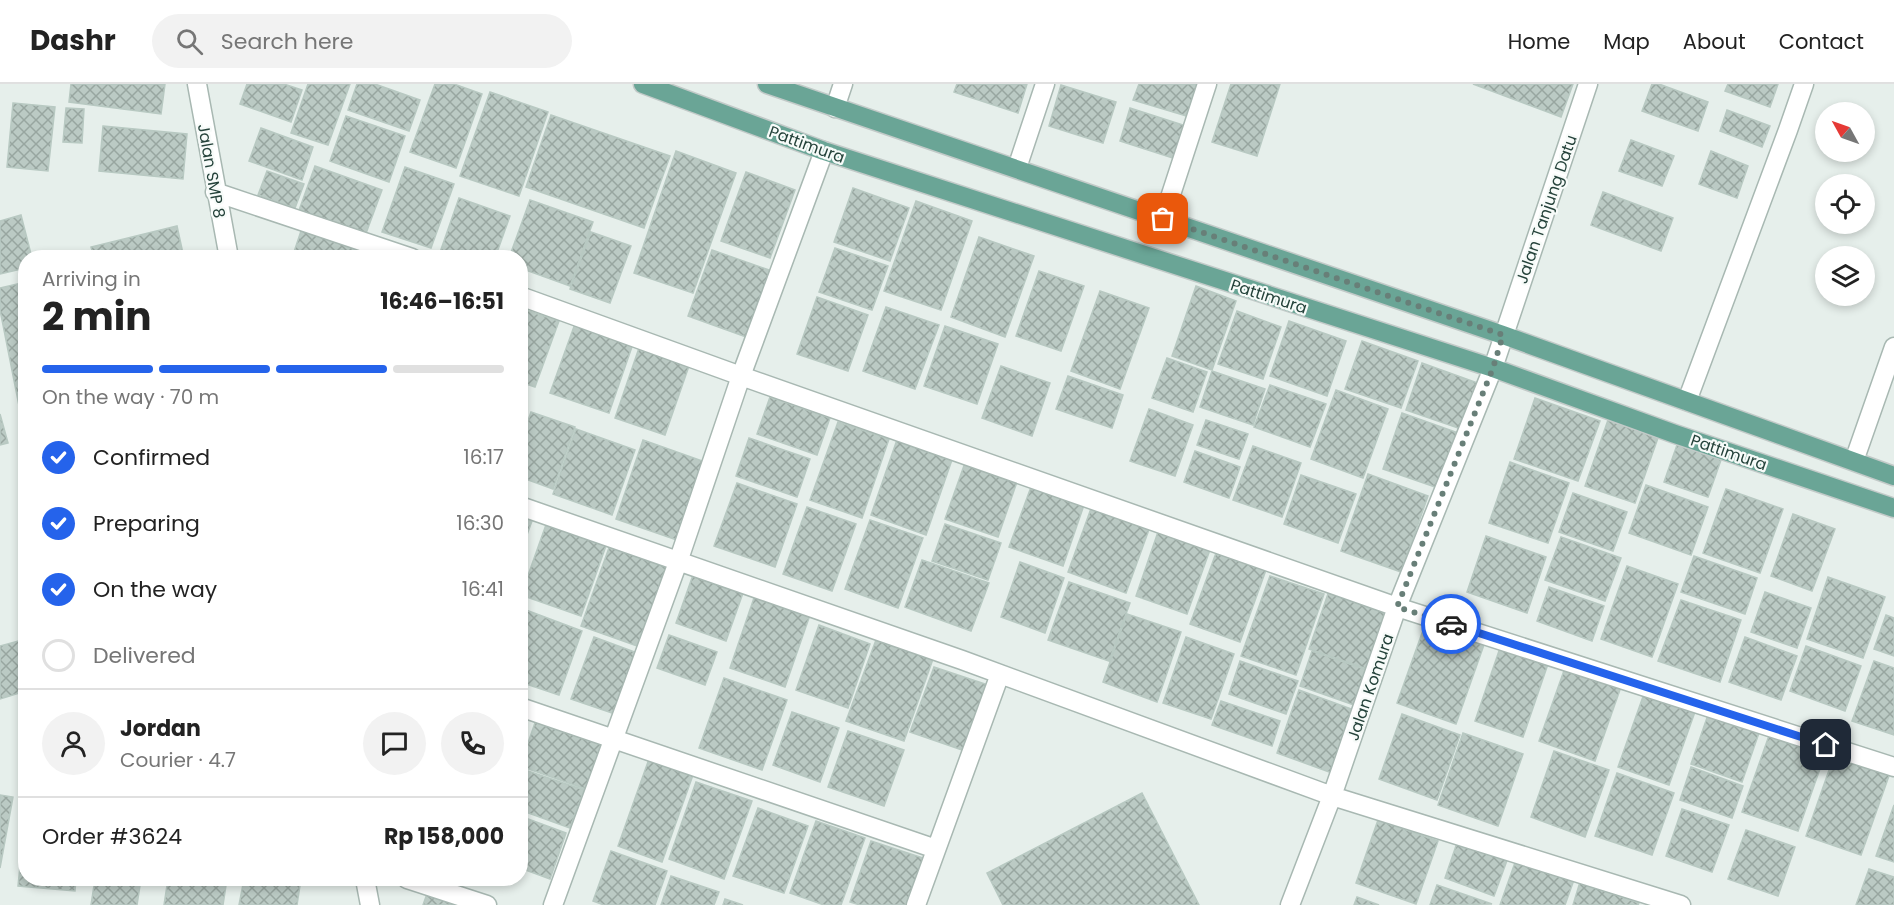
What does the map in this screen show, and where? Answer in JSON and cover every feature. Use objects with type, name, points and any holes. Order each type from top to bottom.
[{"type":"main road","name":"Pattimura","points":[[643,84],[824,151],[1493,368],[1675,434],[1894,508]]},
{"type":"main road","name":"Pattimura","points":[[767,84],[1503,335],[1894,476]]},
{"type":"street","name":"Jalan SMP 8","points":[[197,84],[227,250]]},
{"type":"street","points":[[835,108],[843,84]]},
{"type":"street","points":[[1017,168],[1045,84]]},
{"type":"street","points":[[1163,219],[1207,84]]},
{"type":"street","name":"Jalan Tanjung Datu","points":[[1503,335],[1588,84]]},
{"type":"street","points":[[1687,400],[1804,84]]},
{"type":"street","points":[[553,905],[678,562],[741,376],[824,151]]},
{"type":"street","points":[[215,192],[388,250]]},
{"type":"street","points":[[528,299],[1397,607],[1894,766]]},
{"type":"street","name":"Jalan Komura","points":[[1290,905],[1332,796],[1397,607],[1493,368],[1503,335]]},
{"type":"street","points":[[1854,461],[1894,347]]},
{"type":"street","points":[[528,509],[1000,674],[1332,796],[1681,905]]},
{"type":"street","points":[[916,905],[1000,674]]},
{"type":"street","points":[[528,710],[936,849]]},
{"type":"street","points":[[366,886],[370,905]]},
{"type":"street","points":[[429,886],[487,905]]},
{"type":"building","points":[[71,84],[165,84],[161,114],[69,102]]},
{"type":"building","points":[[247,84],[284,84],[302,90],[291,122],[240,104]]},
{"type":"building","points":[[308,84],[350,84],[328,145],[291,133]]},
{"type":"building","points":[[357,84],[375,84],[420,100],[409,131],[348,110]]},
{"type":"building","points":[[435,84],[454,84],[482,94],[456,168],[410,152]]},
{"type":"building","points":[[957,84],[1027,84],[1018,113],[954,92]]},
{"type":"building","points":[[1139,84],[1201,84],[1190,117],[1133,100]]},
{"type":"building","points":[[1231,84],[1280,84],[1257,156],[1212,142]]},
{"type":"building","points":[[1473,84],[1573,84],[1561,117]]},
{"type":"building","points":[[1652,84],[1659,84],[1708,102],[1698,131],[1642,111]]},
{"type":"building","points":[[1728,84],[1778,84],[1770,107],[1725,91]]},
{"type":"building","points":[[1061,85],[1116,102],[1103,143],[1049,126]]},
{"type":"building","points":[[490,92],[548,112],[519,196],[460,176]]},
{"type":"building","points":[[13,103],[55,107],[48,171],[7,167]]},
{"type":"building","points":[[66,108],[84,109],[82,143],[63,142]]},
{"type":"building","points":[[1130,108],[1186,126],[1176,159],[1120,141]]},
{"type":"building","points":[[1727,110],[1770,126],[1762,147],[1720,131]]},
{"type":"building","points":[[551,115],[670,156],[644,228],[526,187]]},
{"type":"building","points":[[346,116],[405,136],[389,182],[330,161]]},
{"type":"building","points":[[103,126],[187,134],[183,179],[99,171]]},
{"type":"building","points":[[261,128],[313,147],[302,180],[249,161]]},
{"type":"building","points":[[1631,140],[1674,156],[1662,186],[1619,171]]},
{"type":"building","points":[[676,151],[736,173],[693,293],[634,273]]},
{"type":"building","points":[[1711,151],[1748,166],[1737,198],[1699,184]]},
{"type":"building","points":[[315,166],[382,190],[365,236],[298,213]]},
{"type":"building","points":[[405,167],[454,184],[431,248],[382,232]]},
{"type":"building","points":[[267,171],[304,184],[295,208],[258,195]]},
{"type":"building","points":[[746,172],[795,190],[770,258],[721,241]]},
{"type":"building","points":[[853,188],[909,208],[890,261],[834,242]]},
{"type":"building","points":[[1603,192],[1673,218],[1661,251],[1591,225]]},
{"type":"building","points":[[459,198],[510,216],[498,250],[441,250]]},
{"type":"building","points":[[530,200],[593,222],[570,286],[528,271],[528,250],[512,250]]},
{"type":"building","points":[[916,201],[972,221],[941,310],[884,291]]},
{"type":"building","points":[[21,215],[30,250],[18,250],[18,270],[0,274],[0,221]]},
{"type":"building","points":[[177,226],[182,250],[92,250],[91,247]]},
{"type":"building","points":[[302,228],[358,247],[357,250],[295,250]]},
{"type":"building","points":[[591,232],[631,246],[610,303],[570,289]]},
{"type":"building","points":[[979,237],[1034,256],[1005,337],[951,317]]},
{"type":"building","points":[[835,248],[888,266],[872,310],[819,292]]},
{"type":"building","points":[[712,250],[772,271],[749,338],[688,316]]},
{"type":"building","points":[[1039,271],[1084,286],[1061,351],[1016,336]]},
{"type":"building","points":[[18,284],[18,401],[0,310],[0,288]]},
{"type":"building","points":[[1196,286],[1236,301],[1212,370],[1172,356]]},
{"type":"building","points":[[1100,291],[1149,308],[1120,389],[1071,371]]},
{"type":"building","points":[[817,297],[868,315],[848,371],[797,354]]},
{"type":"building","points":[[886,307],[939,325],[915,389],[863,371]]},
{"type":"building","points":[[528,311],[559,321],[535,387],[528,385]]},
{"type":"building","points":[[1237,311],[1281,327],[1263,379],[1218,364]]},
{"type":"building","points":[[576,321],[634,341],[609,413],[550,393]]},
{"type":"building","points":[[1289,321],[1346,341],[1327,396],[1270,376]]},
{"type":"building","points":[[945,326],[998,344],[977,404],[924,386]]},
{"type":"building","points":[[1362,341],[1418,361],[1401,408],[1345,389]]},
{"type":"building","points":[[639,348],[689,366],[665,435],[615,418]]},
{"type":"building","points":[[1167,358],[1207,372],[1193,412],[1152,398]]},
{"type":"building","points":[[1422,363],[1483,385],[1467,431],[1406,410]]},
{"type":"building","points":[[1001,366],[1050,383],[1032,436],[982,418]]},
{"type":"building","points":[[1212,371],[1265,389],[1253,425],[1200,407]]},
{"type":"building","points":[[1068,376],[1123,395],[1112,428],[1056,409]]},
{"type":"building","points":[[1270,385],[1326,404],[1310,447],[1254,427]]},
{"type":"building","points":[[1336,390],[1388,409],[1363,478],[1311,459]]},
{"type":"building","points":[[770,397],[830,418],[817,455],[757,434]]},
{"type":"building","points":[[1535,398],[1600,421],[1578,481],[1514,459]]},
{"type":"building","points":[[1149,409],[1193,425],[1175,476],[1130,461]]},
{"type":"building","points":[[531,412],[575,427],[553,489],[528,480],[528,420]]},
{"type":"building","points":[[1402,413],[1461,434],[1441,489],[1383,469]]},
{"type":"building","points":[[0,414],[8,443],[0,445]]},
{"type":"building","points":[[1206,420],[1248,434],[1239,459],[1197,445]]},
{"type":"building","points":[[1608,420],[1658,438],[1635,503],[1585,486]]},
{"type":"building","points":[[838,422],[889,439],[862,518],[810,500]]},
{"type":"building","points":[[576,429],[635,450],[612,515],[553,494]]},
{"type":"building","points":[[899,434],[954,454],[926,535],[871,515]]},
{"type":"building","points":[[749,438],[810,459],[797,497],[736,476]]},
{"type":"building","points":[[643,440],[705,462],[677,540],[616,519]]},
{"type":"building","points":[[1677,445],[1721,460],[1708,497],[1664,482]]},
{"type":"building","points":[[1253,446],[1301,463],[1282,517],[1233,500]]},
{"type":"building","points":[[1195,451],[1240,467],[1229,498],[1184,482]]},
{"type":"building","points":[[966,460],[1018,479],[998,537],[945,519]]},
{"type":"building","points":[[1510,462],[1569,483],[1548,543],[1489,523]]},
{"type":"building","points":[[1368,474],[1428,496],[1401,572],[1341,551]]},
{"type":"building","points":[[1301,475],[1356,494],[1338,543],[1284,524]]},
{"type":"building","points":[[737,483],[797,504],[775,567],[714,546]]},
{"type":"building","points":[[1646,485],[1708,507],[1691,555],[1629,533]]},
{"type":"building","points":[[1031,487],[1084,505],[1063,566],[1009,547]]},
{"type":"building","points":[[1726,489],[1783,509],[1760,573],[1703,553]]},
{"type":"building","points":[[1573,493],[1627,512],[1613,551],[1559,532]]},
{"type":"building","points":[[1093,503],[1151,524],[1126,593],[1068,572]]},
{"type":"building","points":[[807,507],[856,524],[832,591],[783,574]]},
{"type":"building","points":[[1793,514],[1835,529],[1812,591],[1771,576]]},
{"type":"building","points":[[528,520],[532,521],[528,532]]},
{"type":"building","points":[[870,520],[923,538],[898,608],[845,589]]},
{"type":"building","points":[[547,522],[607,543],[581,616],[528,597],[528,575]]},
{"type":"building","points":[[945,524],[1001,543],[988,580],[932,561]]},
{"type":"building","points":[[1159,529],[1211,547],[1187,614],[1136,596]]},
{"type":"building","points":[[1486,536],[1546,557],[1527,613],[1467,592]]},
{"type":"building","points":[[1561,537],[1621,558],[1605,601],[1545,580]]},
{"type":"building","points":[[610,545],[669,565],[640,647],[581,626]]},
{"type":"building","points":[[1216,553],[1266,570],[1240,642],[1190,624]]},
{"type":"building","points":[[1694,556],[1757,578],[1745,614],[1681,592]]},
{"type":"building","points":[[922,560],[989,583],[971,631],[905,607]]},
{"type":"building","points":[[1020,562],[1064,578],[1045,633],[1001,617]]},
{"type":"building","points":[[1627,566],[1678,584],[1652,657],[1601,639]]},
{"type":"building","points":[[693,575],[743,593],[726,641],[676,623]]},
{"type":"building","points":[[1270,576],[1324,594],[1296,675],[1241,656]]},
{"type":"building","points":[[1828,577],[1885,597],[1863,658],[1807,639]]},
{"type":"building","points":[[1069,582],[1130,603],[1109,661],[1048,640]]},
{"type":"building","points":[[1549,587],[1604,606],[1592,641],[1537,621]]},
{"type":"building","points":[[1330,588],[1388,608],[1367,669],[1309,649]]},
{"type":"building","points":[[1765,592],[1811,608],[1797,648],[1751,632]]},
{"type":"building","points":[[755,595],[810,615],[785,687],[730,668]]},
{"type":"building","points":[[1681,600],[1741,620],[1720,682],[1658,661]]},
{"type":"building","points":[[528,611],[582,631],[559,695],[528,685]]},
{"type":"building","points":[[1127,614],[1181,632],[1157,702],[1103,682]]},
{"type":"building","points":[[1886,615],[1894,618],[1894,656],[1874,649]]},
{"type":"building","points":[[1426,622],[1485,642],[1456,724],[1397,703]]},
{"type":"building","points":[[819,625],[870,644],[848,708],[796,690]]},
{"type":"building","points":[[669,635],[717,652],[705,685],[657,668]]},
{"type":"building","points":[[594,637],[640,654],[618,715],[571,699]]},
{"type":"building","points":[[1186,637],[1234,654],[1211,719],[1163,703]]},
{"type":"building","points":[[1745,637],[1797,656],[1781,700],[1729,682]]},
{"type":"building","points":[[876,640],[933,659],[904,741],[846,721]]},
{"type":"building","points":[[18,641],[18,693],[0,699],[0,646]]},
{"type":"building","points":[[1806,646],[1861,666],[1845,711],[1790,691]]},
{"type":"building","points":[[1500,648],[1548,664],[1523,737],[1475,721]]},
{"type":"building","points":[[1312,651],[1367,670],[1354,705],[1300,686]]},
{"type":"building","points":[[1240,661],[1298,681],[1286,714],[1229,694]]},
{"type":"building","points":[[1874,661],[1894,668],[1894,735],[1852,721]]},
{"type":"building","points":[[1566,665],[1622,684],[1595,761],[1539,741]]},
{"type":"building","points":[[934,667],[988,685],[965,751],[910,732]]},
{"type":"building","points":[[724,678],[787,700],[762,770],[699,748]]},
{"type":"building","points":[[1299,690],[1354,710],[1332,773],[1277,753]]},
{"type":"building","points":[[1645,691],[1696,709],[1669,785],[1618,767]]},
{"type":"building","points":[[1221,701],[1280,721],[1272,746],[1212,725]]},
{"type":"building","points":[[792,712],[839,728],[820,782],[773,765]]},
{"type":"building","points":[[1709,712],[1760,730],[1742,782],[1691,764]]},
{"type":"building","points":[[1402,714],[1460,735],[1437,800],[1379,779]]},
{"type":"building","points":[[536,720],[602,743],[586,789],[528,769],[528,743]]},
{"type":"building","points":[[1771,730],[1827,749],[1798,831],[1742,812]]},
{"type":"building","points":[[848,731],[904,750],[884,806],[828,787]]},
{"type":"building","points":[[1463,733],[1523,754],[1498,826],[1438,805]]},
{"type":"building","points":[[1554,751],[1609,770],[1585,837],[1531,817]]},
{"type":"building","points":[[1835,753],[1890,773],[1861,855],[1806,836]]},
{"type":"building","points":[[649,759],[693,775],[662,862],[618,846]]},
{"type":"building","points":[[1691,767],[1743,786],[1732,818],[1680,800]]},
{"type":"building","points":[[528,771],[584,790],[570,828],[528,813]]},
{"type":"building","points":[[1617,773],[1674,793],[1652,855],[1595,836]]},
{"type":"building","points":[[696,782],[752,801],[724,879],[669,859]]},
{"type":"building","points":[[1142,793],[1199,905],[1003,905],[987,873]]},
{"type":"building","points":[[0,795],[13,797],[0,868]]},
{"type":"building","points":[[1894,805],[1894,862],[1876,856]]},
{"type":"building","points":[[758,808],[808,826],[784,893],[733,876]]},
{"type":"building","points":[[1682,809],[1729,825],[1712,872],[1666,856]]},
{"type":"building","points":[[528,819],[566,833],[550,879],[528,871]]},
{"type":"building","points":[[1378,820],[1438,841],[1416,904],[1356,883]]},
{"type":"building","points":[[816,821],[865,838],[841,905],[824,905],[790,893]]},
{"type":"building","points":[[1746,830],[1795,847],[1778,896],[1728,879]]},
{"type":"building","points":[[1459,837],[1509,855],[1494,896],[1445,878]]},
{"type":"building","points":[[871,841],[926,859],[910,905],[860,905],[850,902]]},
{"type":"building","points":[[611,851],[667,871],[655,905],[604,905],[593,901]]},
{"type":"building","points":[[1517,857],[1575,877],[1565,905],[1500,905]]},
{"type":"building","points":[[1869,869],[1894,877],[1894,905],[1856,905]]},
{"type":"building","points":[[671,876],[719,892],[714,905],[661,905]]},
{"type":"building","points":[[1580,882],[1639,903],[1638,905],[1573,905]]},
{"type":"building","points":[[1437,885],[1492,904],[1430,905]]},
{"type":"building","points":[[18,886],[75,886],[75,891]]},
{"type":"building","points":[[94,886],[140,886],[137,905],[91,905]]},
{"type":"building","points":[[167,886],[226,886],[223,905],[164,905]]},
{"type":"building","points":[[243,886],[300,886],[297,905],[239,905]]},
{"type":"building","points":[[428,891],[469,905],[423,905]]},
{"type":"building","points":[[1357,897],[1379,905],[1354,905]]},
{"type":"building","points":[[725,899],[743,905],[723,905]]},
{"type":"way so far","points":[[1163,219],[1503,335],[1493,368],[1397,607],[1451,624]]},
{"type":"route","points":[[1451,624],[1826,745]]}]
